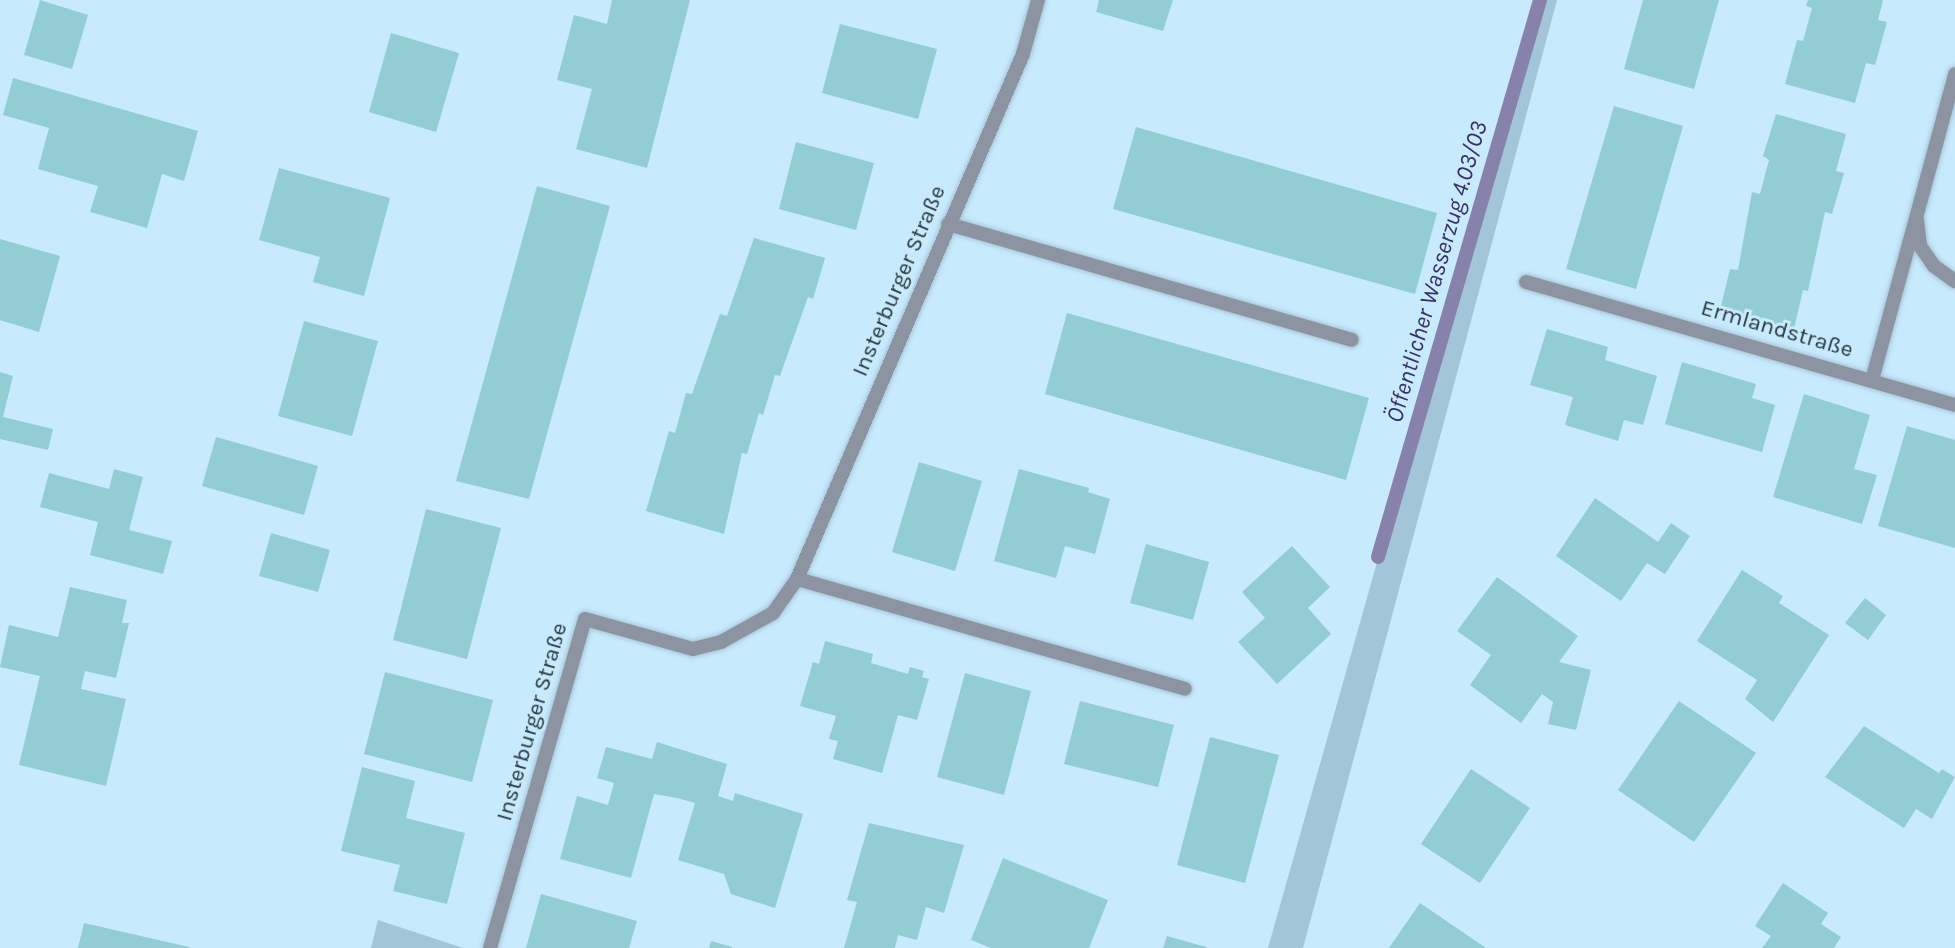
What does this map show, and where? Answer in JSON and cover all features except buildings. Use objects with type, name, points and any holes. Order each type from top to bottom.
[{"type":"street","name":"Insterburger Straße","points":[[490,948],[585,619],[693,649],[721,642],[773,613],[797,579],[1023,54],[1038,0]]},
{"type":"street","name":"Ermlandstraße","points":[[1526,282],[1872,380],[1955,74]]},
{"type":"street","points":[[1916,212],[1920,246],[1934,266],[1955,281]]},
{"type":"street","points":[[948,224],[1352,340]]},
{"type":"street","points":[[1872,380],[1955,405]]},
{"type":"street","points":[[797,579],[1185,689]]},
{"type":"shaded area","points":[[1536,0],[1557,0],[1303,948],[1268,948]]},
{"type":"shaded area","points":[[378,920],[463,948],[371,948]]},
{"type":"waterway","name":"Öffentlicher Wasserzug 4.03/03","points":[[1378,557],[1540,0]]}]
